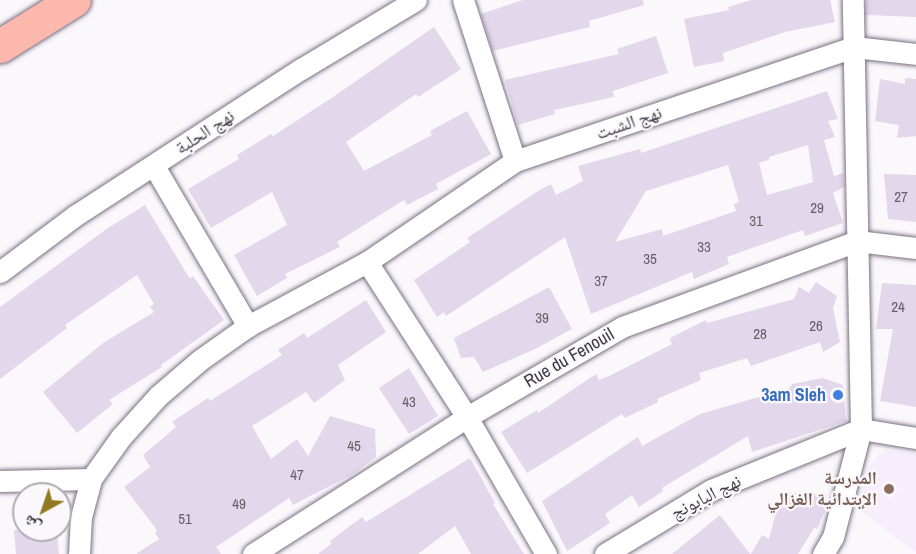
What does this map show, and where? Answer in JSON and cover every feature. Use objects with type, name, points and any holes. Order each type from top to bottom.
[{"type":"highway","points":[[0,46],[74,0]]},
{"type":"street","name":"نهج الحلبة","points":[[0,272],[76,215],[301,69],[416,0]]},
{"type":"street","points":[[463,0],[515,161]]},
{"type":"street","points":[[823,554],[833,537],[861,429],[853,0]]},
{"type":"street","name":"نهج الشبت","points":[[366,262],[515,161],[854,47],[916,54]]},
{"type":"street","points":[[154,166],[248,326]]},
{"type":"street","name":"Rue du Fenouil","points":[[253,554],[467,417],[622,327],[857,241],[916,248]]},
{"type":"street","points":[[79,554],[81,517],[91,479],[121,437],[158,396],[200,360],[248,326],[366,262],[467,417],[546,554]]},
{"type":"street","points":[[861,429],[916,438]]},
{"type":"street","name":"نهج البابونج","points":[[605,554],[711,490],[861,429]]},
{"type":"street","points":[[0,481],[91,479]]},
{"type":"shaded area","name":"المدرسة الإبتدائية الغزالي","points":[[884,450],[916,453],[916,553],[859,509],[867,469]]},
{"type":"building","points":[[523,0],[643,0],[644,5],[589,21],[590,27],[493,51],[481,14]]},
{"type":"building","points":[[751,0],[830,0],[835,22],[785,32],[723,53],[724,61],[694,67],[684,19],[729,10],[728,7]]},
{"type":"building","points":[[866,0],[916,0],[916,17],[866,15]]},
{"type":"building","points":[[434,27],[461,69],[418,97],[416,94],[346,142],[364,171],[432,135],[430,131],[467,111],[491,154],[436,184],[438,189],[407,205],[404,200],[337,242],[340,247],[285,274],[287,278],[257,296],[234,255],[287,225],[272,192],[211,228],[188,189],[239,159],[237,155],[271,134],[273,136]]},
{"type":"building","points":[[656,36],[668,73],[613,91],[614,97],[554,110],[555,114],[518,125],[505,80],[619,54],[617,49]]},
{"type":"building","points":[[905,78],[916,79],[916,136],[897,138],[899,125],[875,121],[880,79],[905,84]]},
{"type":"building","points":[[827,91],[838,119],[828,121],[835,137],[824,140],[834,176],[843,173],[844,187],[833,193],[843,223],[805,236],[803,230],[727,257],[729,264],[694,279],[692,272],[591,314],[565,237],[446,316],[444,312],[437,317],[414,280],[470,242],[467,238],[538,191],[551,184],[556,195],[583,181],[578,166],[640,149],[641,153]],"holes":[[[808,145],[813,182],[767,195],[759,163],[770,159],[769,157]],[[728,165],[739,202],[734,204],[736,211],[663,236],[662,229],[615,242],[646,191]]]},
{"type":"building","points":[[884,174],[916,175],[916,222],[888,219]]},
{"type":"building","points":[[145,205],[190,279],[193,276],[224,320],[161,365],[162,367],[109,400],[113,404],[77,433],[43,392],[103,343],[154,312],[150,307],[154,304],[137,275],[65,325],[67,328],[0,379],[0,307],[108,228]]},
{"type":"building","points":[[816,282],[837,296],[833,308],[840,342],[823,352],[820,342],[751,366],[747,358],[699,373],[701,380],[657,399],[658,402],[625,418],[622,414],[527,473],[501,432],[537,410],[538,413],[596,374],[599,380],[611,375],[672,344],[670,338],[706,320],[707,323],[794,299],[799,287],[809,293]]},
{"type":"building","points":[[882,283],[916,285],[916,407],[880,401],[893,329],[876,329]]},
{"type":"building","points":[[549,287],[572,329],[535,349],[483,372],[474,357],[461,358],[454,338]]},
{"type":"building","points":[[366,300],[386,332],[338,365],[345,380],[314,403],[306,392],[252,426],[271,459],[297,439],[308,456],[330,416],[375,429],[376,457],[353,474],[293,505],[289,498],[216,547],[221,554],[136,554],[159,539],[155,533],[157,530],[124,487],[150,467],[143,455],[176,427],[172,422],[208,398],[210,401],[282,355],[278,350],[304,333],[307,338]]},
{"type":"building","points":[[409,368],[438,416],[409,434],[379,388]]},
{"type":"building","points":[[823,378],[843,385],[846,421],[752,452],[748,436],[662,488],[663,491],[639,507],[632,495],[605,514],[610,523],[567,551],[542,501],[638,437],[642,446],[700,414],[790,388],[792,384]]},
{"type":"building","points":[[470,458],[495,503],[493,504],[524,554],[471,554],[455,526],[418,554],[318,554],[331,544],[330,541],[362,517],[366,522]]},
{"type":"building","points":[[807,490],[829,501],[817,529],[814,528],[798,554],[751,554],[762,535],[769,539],[777,508],[790,492],[804,496]]},
{"type":"building","points":[[720,515],[750,554],[672,554]]},
{"type":"building","points":[[15,542],[58,542],[59,554],[16,554]]},
{"type":"place","name":"3am Sleh","points":[[838,395]]},
{"type":"place","name":"المدرسة الإبتدائية الغزالي","points":[[889,489]]}]
